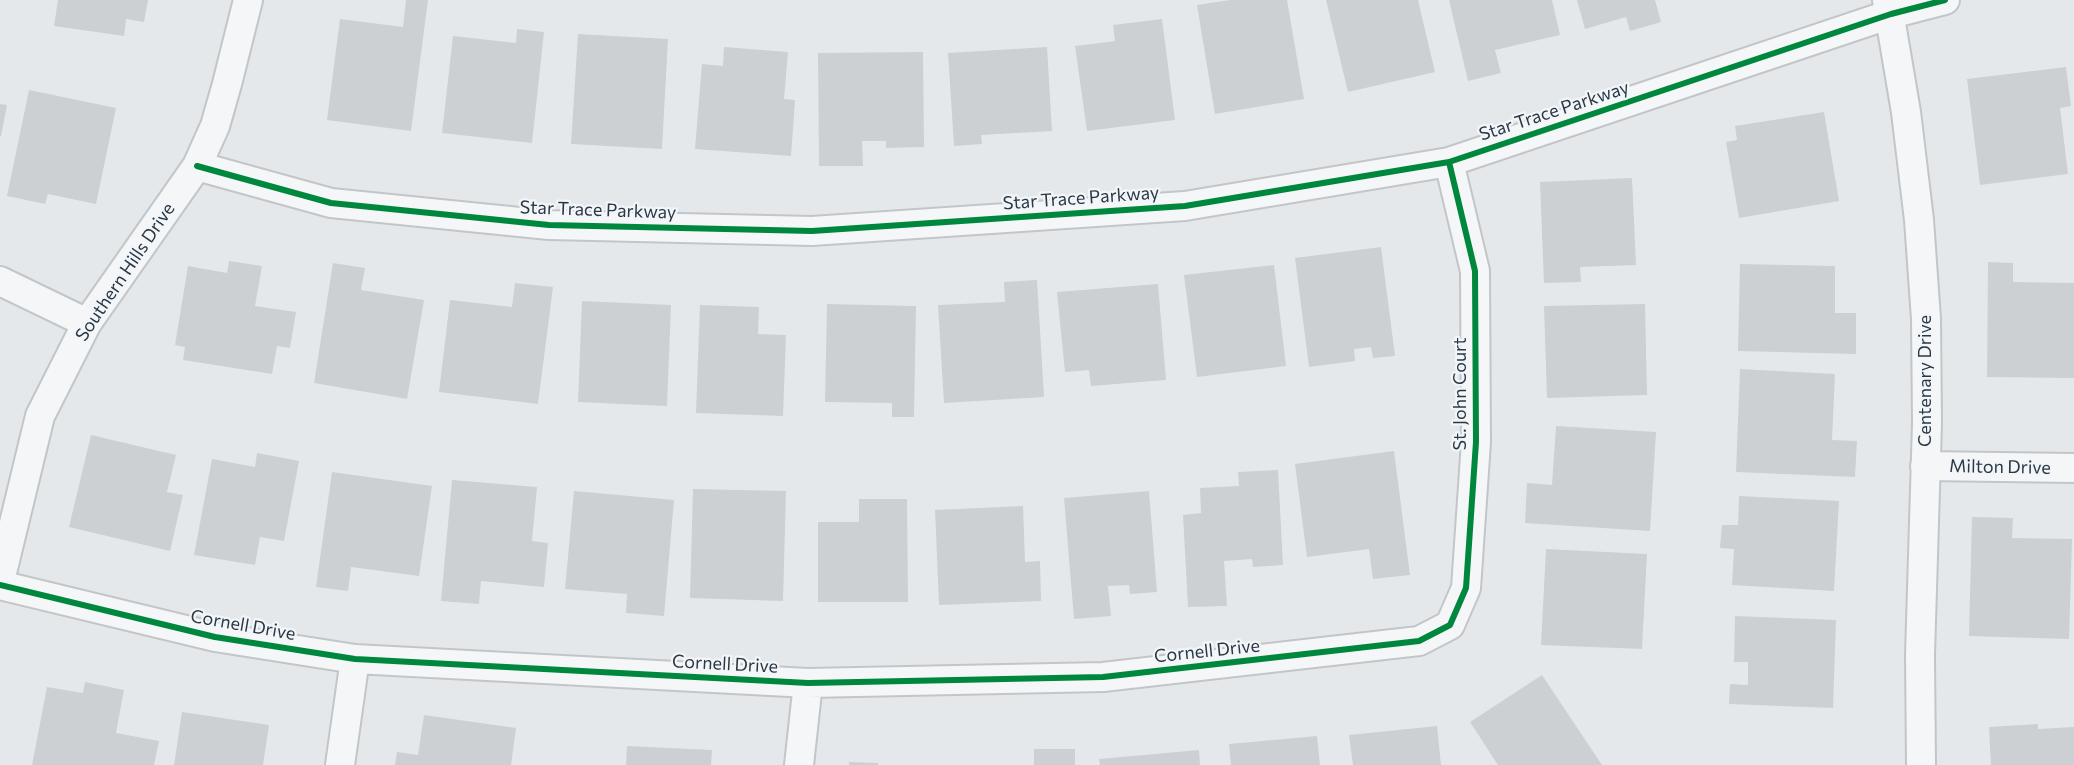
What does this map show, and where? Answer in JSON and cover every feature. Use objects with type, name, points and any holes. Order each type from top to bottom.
[{"type":"street","name":"Southern Hills Drive","points":[[0,583],[40,416],[87,322],[197,166],[228,84],[248,0]]},
{"type":"street","name":"Star Trace Parkway","points":[[197,166],[330,203],[549,225],[812,231],[1185,206],[1449,162],[1889,7],[1945,0]]},
{"type":"street","name":"Centenary Drive","points":[[1889,7],[1906,112],[1919,220],[1925,297],[1925,466],[1920,655],[1921,765]]},
{"type":"street","name":"St. John Court","points":[[1449,162],[1475,271],[1476,362],[1476,442],[1466,588],[1450,625]]},
{"type":"street","points":[[0,281],[87,322]]},
{"type":"street","name":"Milton Drive","points":[[1925,466],[2074,468]]},
{"type":"street","name":"Cornell Drive","points":[[0,583],[215,637],[356,659],[808,683],[1103,677],[1419,641],[1450,625]]},
{"type":"street","points":[[340,765],[356,659]]},
{"type":"street","points":[[799,765],[808,683]]},
{"type":"building","points":[[58,0],[148,0],[144,22],[126,19],[124,36],[54,26]]},
{"type":"building","points":[[406,0],[428,0],[411,131],[327,120],[340,19],[403,27]]},
{"type":"building","points":[[1230,0],[1287,0],[1304,99],[1215,114],[1197,5]]},
{"type":"building","points":[[1326,0],[1418,0],[1435,72],[1348,92]]},
{"type":"building","points":[[1449,0],[1552,0],[1560,35],[1495,50],[1501,73],[1468,81]]},
{"type":"building","points":[[1577,0],[1655,0],[1661,22],[1630,31],[1626,17],[1585,29]]},
{"type":"building","points":[[1162,19],[1175,120],[1087,131],[1075,46],[1115,41],[1113,25]]},
{"type":"building","points":[[517,29],[544,32],[532,143],[442,133],[453,36],[516,43]]},
{"type":"building","points":[[578,34],[668,39],[662,149],[571,144]]},
{"type":"building","points":[[724,47],[788,52],[784,99],[795,100],[791,156],[695,149],[702,64],[723,66]]},
{"type":"building","points":[[1047,47],[1052,131],[981,135],[982,144],[954,146],[948,53]]},
{"type":"building","points":[[923,52],[924,147],[886,148],[886,141],[862,141],[863,166],[819,166],[818,53]]},
{"type":"building","points":[[2066,67],[2071,106],[2060,108],[2068,174],[1980,185],[1967,79]]},
{"type":"building","points":[[29,90],[116,108],[96,204],[48,194],[45,204],[7,196]]},
{"type":"building","points":[[0,104],[7,105],[1,136],[0,136]]},
{"type":"building","points":[[1824,112],[1839,201],[1739,218],[1726,142],[1737,140],[1735,126]]},
{"type":"building","points":[[1632,178],[1636,265],[1580,267],[1581,282],[1544,283],[1540,182]]},
{"type":"building","points":[[1381,247],[1395,356],[1373,358],[1371,347],[1354,349],[1355,361],[1309,367],[1295,258]]},
{"type":"building","points":[[229,261],[262,266],[255,306],[296,312],[290,348],[277,346],[272,374],[183,360],[185,347],[175,345],[188,266],[227,273]]},
{"type":"building","points":[[1988,262],[2013,263],[2013,282],[2074,283],[2074,378],[1987,377]]},
{"type":"building","points":[[333,263],[365,268],[361,290],[424,300],[407,399],[314,383]]},
{"type":"building","points":[[1740,264],[1835,266],[1835,313],[1856,313],[1856,354],[1738,351]]},
{"type":"building","points":[[1274,265],[1286,366],[1197,377],[1184,275]]},
{"type":"building","points":[[1037,280],[1044,397],[944,403],[938,305],[1005,302],[1004,282]]},
{"type":"building","points":[[515,283],[553,287],[538,404],[439,392],[450,300],[512,307]]},
{"type":"building","points":[[1158,284],[1166,380],[1091,386],[1089,370],[1065,372],[1057,292]]},
{"type":"building","points":[[582,301],[671,305],[667,406],[578,402]]},
{"type":"building","points":[[827,304],[916,306],[914,417],[892,417],[892,403],[825,402]]},
{"type":"building","points":[[1645,304],[1647,395],[1547,398],[1544,306]]},
{"type":"building","points":[[700,305],[759,307],[758,334],[786,335],[783,416],[696,413]]},
{"type":"building","points":[[1740,369],[1835,374],[1832,440],[1857,441],[1855,477],[1736,472]]},
{"type":"building","points":[[1556,426],[1656,432],[1650,531],[1525,523],[1527,483],[1552,485]]},
{"type":"building","points":[[91,435],[176,455],[167,492],[183,495],[170,551],[69,527]]},
{"type":"building","points":[[1394,451],[1410,575],[1373,579],[1369,549],[1307,557],[1295,464]]},
{"type":"building","points":[[257,453],[299,461],[284,541],[260,537],[255,565],[194,555],[212,459],[255,467]]},
{"type":"building","points":[[1278,470],[1283,565],[1253,567],[1252,559],[1224,561],[1227,606],[1188,607],[1183,515],[1201,513],[1200,488],[1239,486],[1238,472]]},
{"type":"building","points":[[332,472],[432,486],[419,576],[351,567],[348,591],[316,587]]},
{"type":"building","points":[[452,480],[537,487],[532,541],[548,543],[544,587],[481,581],[479,604],[441,601]]},
{"type":"building","points":[[693,489],[786,491],[783,601],[690,598]]},
{"type":"building","points":[[574,491],[674,500],[664,616],[626,613],[627,594],[565,589]]},
{"type":"building","points":[[1149,491],[1157,592],[1130,594],[1129,585],[1108,586],[1111,616],[1074,619],[1064,498]]},
{"type":"building","points":[[1739,496],[1839,501],[1834,591],[1732,585],[1734,549],[1720,548],[1722,525],[1738,525]]},
{"type":"building","points":[[859,499],[907,499],[908,602],[818,602],[818,522],[859,522]]},
{"type":"building","points":[[1023,506],[1025,562],[1040,561],[1041,601],[939,605],[935,510]]},
{"type":"building","points":[[1972,517],[2013,518],[2012,538],[2072,539],[2069,639],[1969,636]]},
{"type":"building","points":[[1546,549],[1647,554],[1642,649],[1541,645]]},
{"type":"building","points":[[1735,616],[1836,620],[1833,708],[1729,704],[1730,684],[1748,685],[1748,662],[1734,662]]},
{"type":"building","points":[[1542,675],[1602,765],[1498,765],[1470,722]]},
{"type":"building","points":[[85,682],[124,690],[116,733],[159,741],[154,765],[32,765],[47,687],[83,693]]},
{"type":"building","points":[[182,712],[269,725],[263,765],[174,765]]},
{"type":"building","points":[[424,715],[516,728],[511,765],[395,765],[397,752],[418,755]]},
{"type":"building","points":[[2038,724],[2038,729],[2074,727],[2074,765],[1991,765],[1989,727]]},
{"type":"building","points":[[1437,726],[1441,765],[1353,765],[1349,735]]},
{"type":"building","points":[[1317,736],[1320,765],[1231,765],[1229,744]]},
{"type":"building","points":[[627,746],[712,750],[711,765],[626,765]]},
{"type":"building","points":[[1034,749],[1075,749],[1075,765],[1034,765]]},
{"type":"building","points":[[1199,750],[1200,765],[1100,765],[1099,759]]},
{"type":"building","points":[[849,762],[878,763],[878,765],[849,765]]},
{"type":"cycle path","points":[[197,166],[331,203],[549,225],[812,231],[1185,206],[1449,162],[1891,14],[1945,0]]},
{"type":"cycle path","points":[[0,585],[215,637],[355,659],[808,683],[1103,677],[1419,641],[1450,625],[1466,588],[1476,442],[1475,271],[1449,162]]}]
